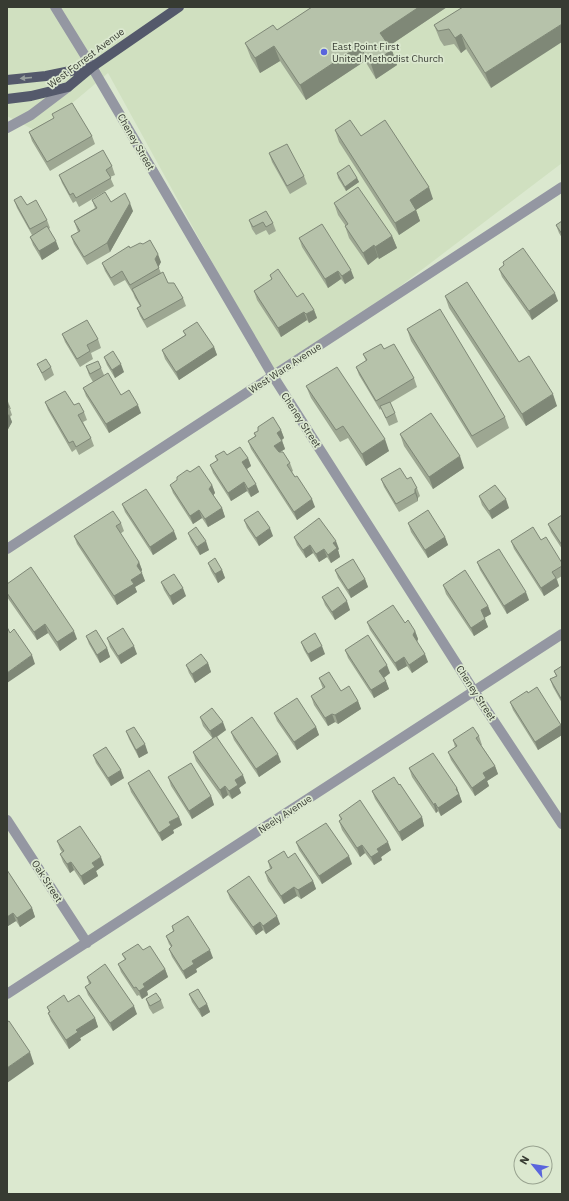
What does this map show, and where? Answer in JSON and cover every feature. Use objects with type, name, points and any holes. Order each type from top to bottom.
[{"type":"main road","name":"West Forrest Avenue","points":[[68,87],[92,67],[179,7]]},
{"type":"main road","points":[[7,80],[46,76],[92,67]]},
{"type":"main road","points":[[7,99],[46,93],[68,87]]},
{"type":"street","name":"Cheney Street","points":[[55,7],[92,67],[272,376],[474,691],[562,824]]},
{"type":"street","name":"West Forrest Avenue","points":[[7,128],[31,115],[68,87]]},
{"type":"street","name":"West Ware Avenue","points":[[7,549],[562,187]]},
{"type":"street","name":"Neely Avenue","points":[[7,994],[562,634]]},
{"type":"street","name":"Oak Street","points":[[7,820],[87,943]]},
{"type":"shaded area","points":[[7,7],[562,7],[562,163],[277,380],[108,73],[38,132],[7,116]]},
{"type":"building","name":"East Point First United Methodist Church","points":[[312,7],[419,7],[380,33],[392,50],[371,64],[359,46],[300,85],[274,46],[255,58],[245,43],[273,25],[277,30]]},
{"type":"building","points":[[463,7],[562,7],[562,24],[485,73],[461,34],[455,38],[449,29],[438,31],[434,25]]},
{"type":"building","points":[[72,103],[92,136],[47,162],[29,132],[54,118],[52,114]]},
{"type":"building","points":[[350,120],[361,136],[385,120],[429,187],[410,200],[416,210],[395,223],[335,130]]},
{"type":"building","points":[[287,144],[304,176],[287,186],[269,153]]},
{"type":"building","points":[[103,150],[112,166],[106,170],[111,178],[76,198],[73,193],[70,195],[59,175]]},
{"type":"building","points":[[349,165],[357,178],[345,187],[337,173]]},
{"type":"building","points":[[358,187],[392,236],[375,247],[374,245],[363,253],[345,226],[348,224],[334,203]]},
{"type":"building","points":[[105,192],[111,202],[125,193],[130,203],[107,243],[84,257],[71,236],[80,231],[74,221],[97,208],[92,200]]},
{"type":"building","points":[[21,196],[27,205],[36,200],[47,220],[30,229],[14,200]]},
{"type":"building","points":[[266,211],[273,223],[266,227],[263,222],[253,227],[249,220]]},
{"type":"building","points":[[562,221],[562,234],[556,225]]},
{"type":"building","points":[[322,224],[351,270],[342,276],[338,271],[325,279],[299,238]]},
{"type":"building","points":[[47,226],[56,241],[39,251],[30,237]]},
{"type":"building","points":[[150,240],[158,254],[155,259],[159,268],[130,285],[122,271],[111,278],[102,263],[129,246],[130,248]]},
{"type":"building","points":[[523,248],[555,293],[529,311],[499,269],[504,265],[503,262]]},
{"type":"building","points":[[278,269],[297,297],[303,293],[314,310],[306,314],[304,312],[278,328],[254,291],[272,279],[270,275]]},
{"type":"building","points":[[163,272],[168,283],[174,283],[183,298],[144,320],[137,308],[141,306],[132,289]]},
{"type":"building","points":[[467,282],[519,362],[529,356],[553,394],[522,414],[445,296]]},
{"type":"building","points":[[440,309],[505,417],[472,436],[407,329]]},
{"type":"building","points":[[87,320],[98,339],[87,345],[90,351],[77,359],[62,334]]},
{"type":"building","points":[[197,322],[214,347],[176,372],[162,350],[186,335],[183,331]]},
{"type":"building","points":[[381,344],[384,349],[394,344],[414,378],[376,401],[356,367],[367,360],[363,354]]},
{"type":"building","points":[[113,351],[121,364],[112,370],[104,357]]},
{"type":"building","points":[[46,359],[51,367],[42,373],[37,364]]},
{"type":"building","points":[[98,361],[101,368],[90,374],[86,366]]},
{"type":"building","points":[[337,367],[385,439],[362,454],[343,426],[336,430],[306,386]]},
{"type":"building","points":[[108,373],[121,395],[129,390],[138,405],[106,424],[83,388]]},
{"type":"building","points":[[65,391],[74,405],[79,403],[84,412],[78,415],[91,438],[76,447],[73,441],[69,443],[45,402]]},
{"type":"building","points":[[390,402],[395,413],[386,418],[380,406]]},
{"type":"building","points":[[431,413],[460,456],[429,477],[400,434]]},
{"type":"building","points":[[273,417],[281,430],[277,433],[282,441],[274,446],[279,452],[283,452],[290,463],[287,465],[295,477],[297,476],[312,499],[294,512],[248,441],[256,436],[254,433],[258,431],[258,427]]},
{"type":"building","points":[[240,447],[248,458],[242,462],[256,484],[248,489],[244,482],[228,493],[210,465],[218,460],[215,456],[224,451],[227,455]]},
{"type":"building","points":[[199,466],[212,485],[209,489],[222,508],[205,519],[199,510],[190,516],[170,485],[177,480],[177,477],[187,470],[190,472]]},
{"type":"building","points":[[400,468],[407,479],[411,477],[417,488],[415,489],[415,493],[396,504],[381,479]]},
{"type":"building","points":[[495,485],[506,499],[489,511],[479,496]]},
{"type":"building","points":[[146,489],[174,531],[150,547],[122,504]]},
{"type":"building","points":[[428,510],[445,537],[425,550],[408,523]]},
{"type":"building","points":[[113,511],[121,523],[116,526],[139,562],[137,566],[142,573],[131,580],[134,584],[114,596],[74,536]]},
{"type":"building","points":[[258,511],[270,528],[256,538],[244,520]]},
{"type":"building","points":[[562,515],[562,545],[548,524]]},
{"type":"building","points":[[319,518],[336,541],[333,543],[337,548],[328,555],[324,549],[316,554],[310,545],[303,550],[294,537]]},
{"type":"building","points":[[196,527],[206,541],[197,547],[188,533]]},
{"type":"building","points":[[533,527],[541,540],[546,537],[562,563],[562,566],[552,572],[556,578],[541,588],[511,541]]},
{"type":"building","points":[[499,549],[526,592],[504,606],[477,562]]},
{"type":"building","points":[[215,558],[222,570],[215,574],[208,563]]},
{"type":"building","points":[[353,559],[365,579],[348,590],[335,570]]},
{"type":"building","points":[[31,567],[74,631],[57,642],[45,624],[34,632],[7,593],[7,584]]},
{"type":"building","points":[[465,570],[488,606],[481,610],[485,619],[471,628],[443,585]]},
{"type":"building","points":[[174,574],[183,588],[170,596],[161,582]]},
{"type":"building","points":[[338,587],[347,601],[332,612],[322,597]]},
{"type":"building","points":[[393,605],[405,623],[408,620],[415,631],[413,635],[425,654],[409,665],[404,657],[395,663],[367,622]]},
{"type":"building","points":[[7,627],[10,633],[14,629],[32,655],[7,673]]},
{"type":"building","points":[[123,628],[134,646],[118,656],[107,638]]},
{"type":"building","points":[[96,630],[107,648],[97,655],[86,636]]},
{"type":"building","points":[[315,633],[322,646],[308,654],[301,642]]},
{"type":"building","points":[[368,635],[387,665],[379,671],[386,681],[371,690],[345,650]]},
{"type":"building","points":[[201,654],[208,663],[192,674],[186,665]]},
{"type":"building","points":[[562,666],[562,700],[550,679],[557,676],[554,671]]},
{"type":"building","points":[[329,672],[341,691],[349,686],[358,701],[335,715],[332,714],[325,718],[311,696],[325,687],[319,678]]},
{"type":"building","points":[[537,687],[561,725],[535,742],[510,702],[527,691],[528,693]]},
{"type":"building","points":[[297,698],[316,727],[294,742],[274,713]]},
{"type":"building","points":[[212,708],[223,722],[210,731],[200,717]]},
{"type":"building","points":[[252,717],[278,754],[256,769],[231,732]]},
{"type":"building","points":[[134,727],[145,744],[136,750],[126,731]]},
{"type":"building","points":[[473,727],[479,736],[476,738],[495,766],[483,773],[486,778],[472,788],[448,752],[457,746],[453,740]]},
{"type":"building","points":[[216,736],[243,775],[235,780],[238,785],[229,791],[225,786],[220,790],[193,752]]},
{"type":"building","points":[[106,747],[121,770],[108,778],[93,755]]},
{"type":"building","points":[[433,753],[457,788],[456,789],[459,794],[438,808],[435,803],[434,805],[409,768]]},
{"type":"building","points":[[191,763],[211,796],[189,811],[168,777]]},
{"type":"building","points":[[149,770],[179,817],[169,822],[171,825],[159,833],[128,783]]},
{"type":"building","points":[[394,777],[422,817],[399,832],[372,791]]},
{"type":"building","points":[[360,800],[388,842],[377,849],[379,852],[371,857],[362,845],[357,848],[339,821],[342,819],[339,815]]},
{"type":"building","points":[[326,823],[349,856],[319,876],[296,842]]},
{"type":"building","points":[[80,826],[101,857],[92,863],[95,867],[81,876],[71,862],[67,864],[60,854],[64,851],[57,841]]},
{"type":"building","points":[[284,851],[288,858],[295,853],[313,881],[298,890],[294,887],[281,896],[265,872],[272,868],[268,861]]},
{"type":"building","points":[[7,870],[32,908],[17,918],[13,913],[7,917]]},
{"type":"building","points":[[249,876],[277,916],[263,926],[260,922],[253,927],[227,891]]},
{"type":"building","points":[[188,916],[210,950],[192,961],[194,964],[183,971],[169,949],[172,946],[166,936],[174,931],[172,926]]},
{"type":"building","points":[[138,944],[143,950],[150,946],[165,969],[143,984],[145,987],[139,991],[136,987],[134,988],[118,964],[126,959],[122,954]]},
{"type":"building","points":[[105,964],[134,1006],[110,1023],[85,987],[91,983],[87,977]]},
{"type":"building","points":[[198,989],[207,1004],[199,1009],[189,994]]},
{"type":"building","points":[[156,993],[161,1000],[150,1006],[146,999]]},
{"type":"building","points":[[64,995],[68,1002],[79,995],[95,1018],[76,1030],[78,1032],[66,1040],[48,1013],[50,1012],[47,1007]]},
{"type":"building","points":[[9,1021],[30,1052],[7,1068],[7,1022]]},
{"type":"place","name":"East Point First United Methodist Church","points":[[324,52]]}]
